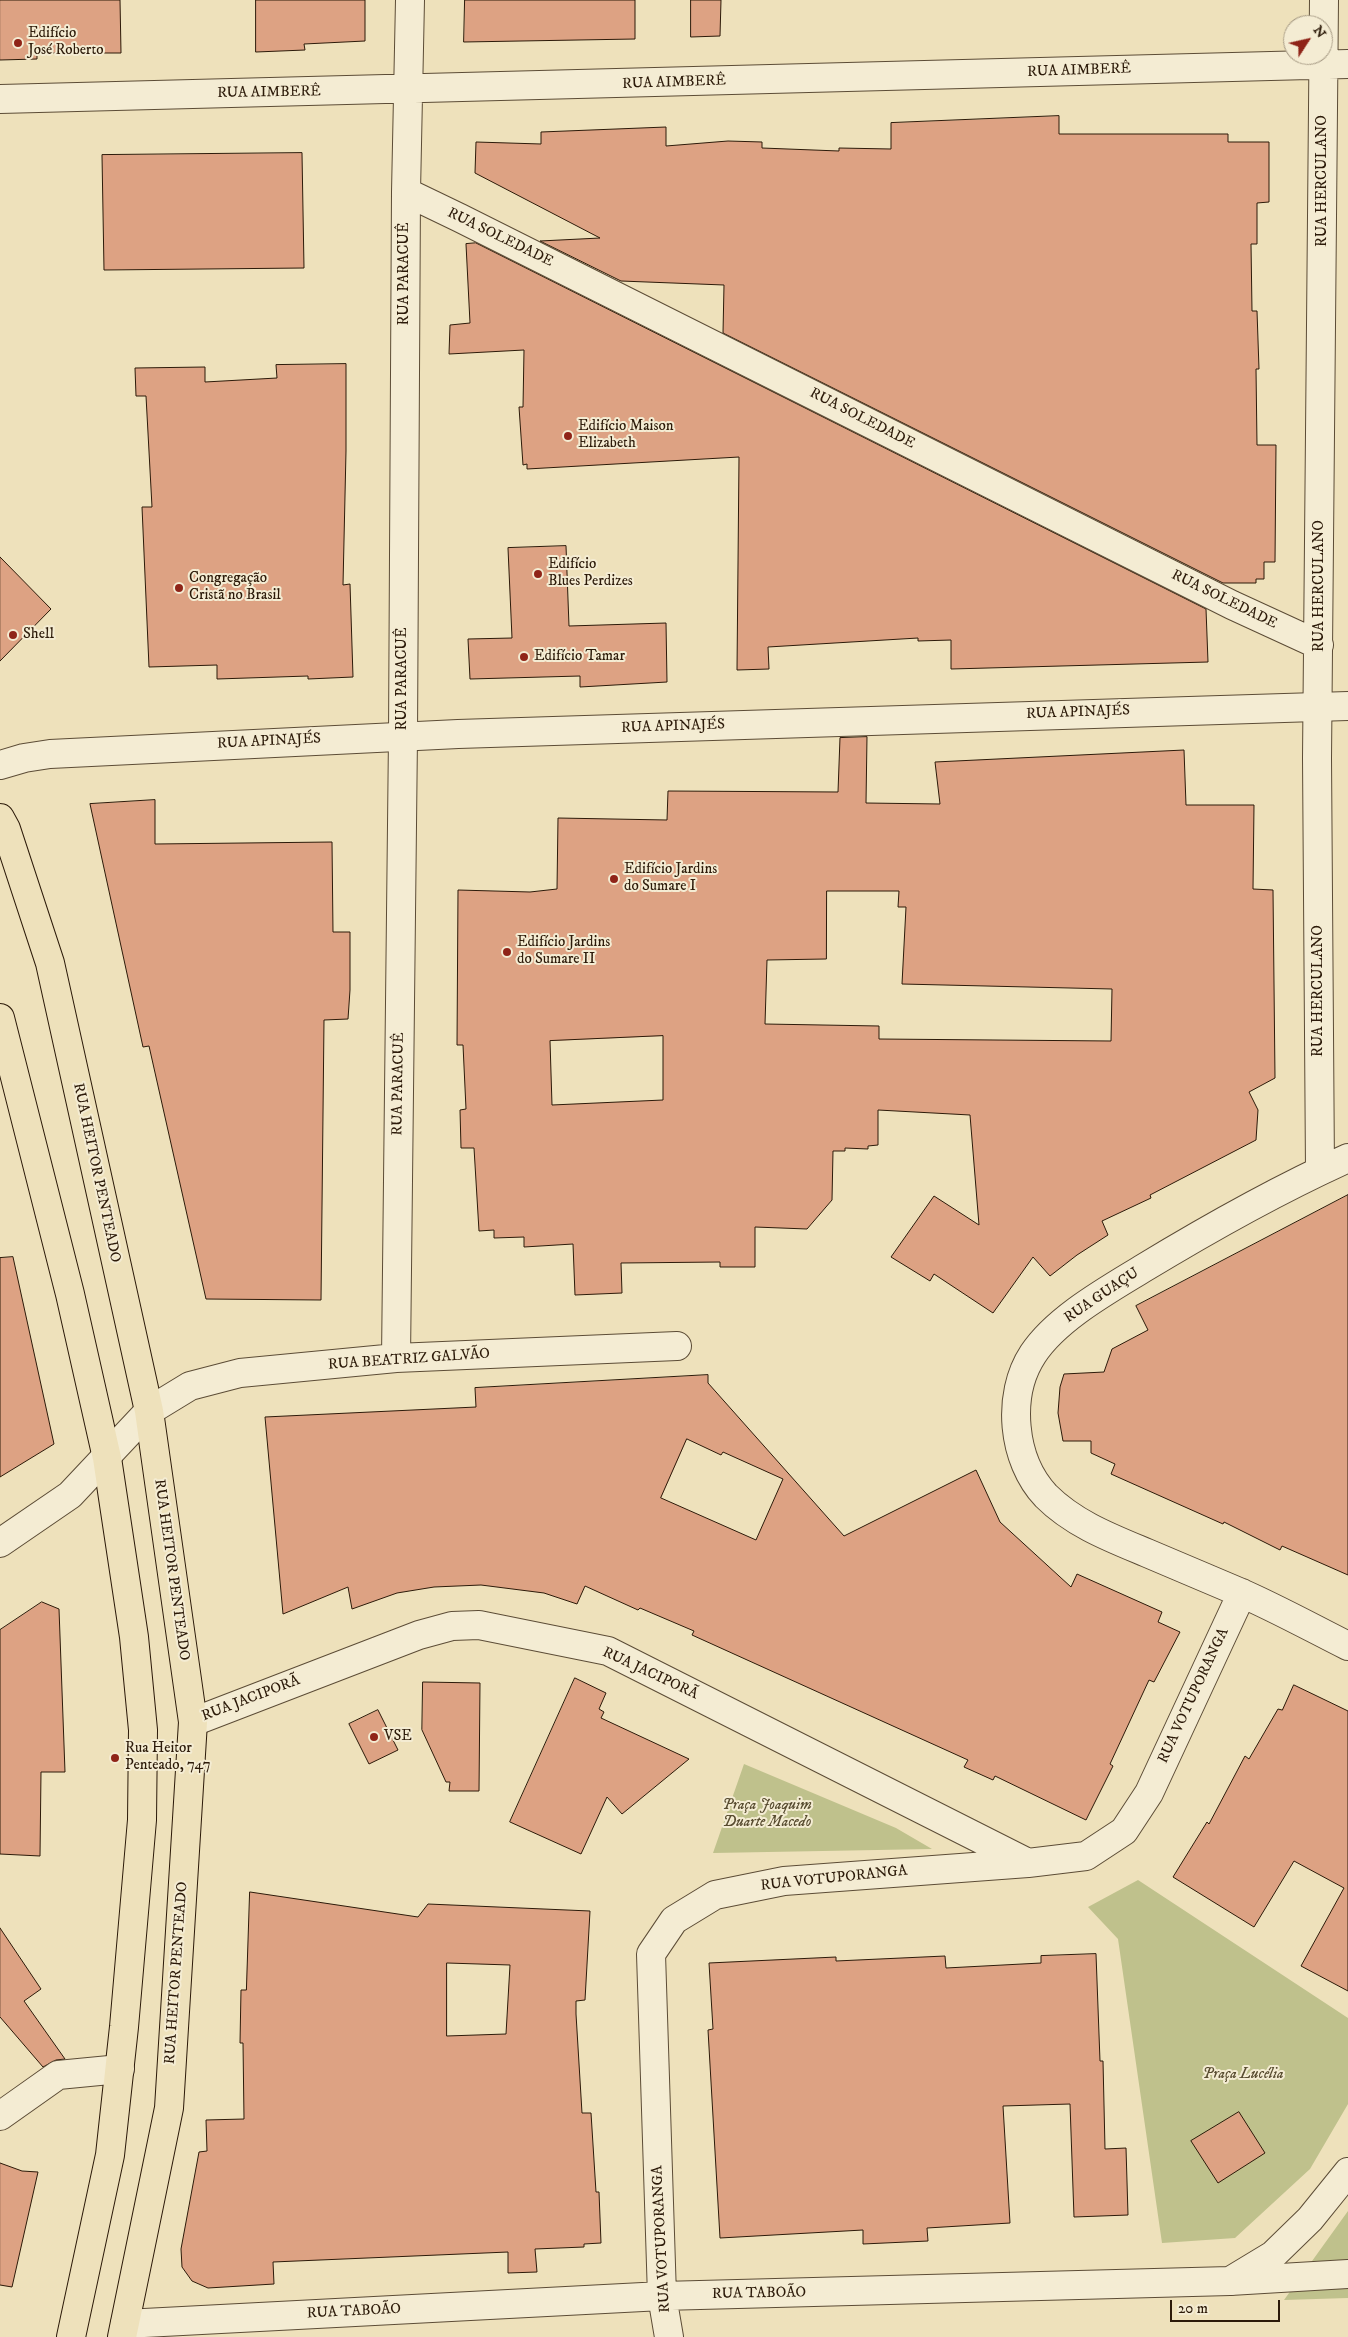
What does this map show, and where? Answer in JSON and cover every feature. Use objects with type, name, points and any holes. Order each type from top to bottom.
[{"type":"main road","name":"RUA HEITOR PENTEADO","points":[[0,818],[6,829],[50,963],[149,1411],[193,1722],[169,2108],[124,2331]]},
{"type":"main road","points":[[0,1018],[70,1294],[107,1458],[134,1638],[143,1730],[142,1820],[120,2069],[110,2156],[71,2337]]},
{"type":"street","name":"RUA PARACUÊ","points":[[396,1358],[403,736],[406,192],[410,0]]},
{"type":"street","name":"RUA HERCULANO","points":[[1320,1171],[1318,707],[1336,64],[1324,0]]},
{"type":"street","name":"RUA AIMBERÊ","points":[[0,99],[409,90],[1336,64]]},
{"type":"street","name":"RUA SOLEDADE","points":[[406,192],[1232,606],[1319,645]]},
{"type":"street","name":"RUA APINAJÉS","points":[[0,765],[24,758],[50,754],[403,736],[1348,706]]},
{"type":"street","name":"RUA GUAÇU","points":[[1348,1158],[1189,1241],[1095,1298],[1061,1324],[1033,1353],[1020,1378],[1015,1405],[1020,1442],[1028,1470],[1046,1495],[1088,1529],[1242,1593],[1348,1646]]},
{"type":"street","name":"RUA BEATRIZ GALVÃO","points":[[0,1543],[70,1495],[107,1458],[149,1411],[190,1386],[240,1374],[396,1358],[677,1346]]},
{"type":"street","name":"RUA VOTUPORANGA","points":[[669,2337],[662,2296],[651,1954],[674,1920],[715,1895],[784,1881],[1028,1863],[1086,1856],[1124,1831],[1149,1793],[1242,1593]]},
{"type":"street","name":"RUA JACIPORÃ","points":[[193,1722],[420,1635],[452,1626],[479,1625],[608,1651],[1028,1863]]},
{"type":"street","points":[[0,2116],[58,2075],[120,2069]]},
{"type":"street","points":[[1230,2282],[1273,2255],[1310,2219],[1348,2172]]},
{"type":"street","name":"RUA TABOÃO","points":[[124,2331],[662,2296],[1230,2282],[1348,2274]]},
{"type":"green space","name":"Praça Joaquim Duarte Macedo","points":[[744,1764],[896,1828],[932,1849],[713,1853]]},
{"type":"green space","name":"Praça Lucélia","points":[[1138,1880],[1348,2018],[1348,2104],[1310,2169],[1235,2238],[1162,2243],[1118,1939],[1088,1907]]},
{"type":"green space","points":[[1348,2211],[1348,2298],[1284,2300]]},
{"type":"building","points":[[0,0],[120,0],[121,53],[37,53],[37,59],[0,60]]},
{"type":"building","points":[[256,0],[365,0],[365,41],[304,44],[305,50],[256,52]]},
{"type":"building","points":[[465,0],[635,0],[635,39],[464,42]]},
{"type":"building","points":[[691,0],[721,0],[720,36],[691,37]]},
{"type":"building","points":[[1059,116],[1059,134],[1228,134],[1228,142],[1269,142],[1269,202],[1257,203],[1257,244],[1251,244],[1252,311],[1257,311],[1259,369],[1256,369],[1257,445],[1276,445],[1275,562],[1264,562],[1264,579],[1256,579],[1256,583],[1223,583],[723,333],[724,285],[621,281],[540,241],[600,238],[475,173],[476,142],[541,144],[541,132],[666,127],[666,146],[728,141],[762,142],[762,148],[839,151],[839,148],[891,149],[891,123]]},
{"type":"building","points":[[302,153],[304,268],[104,270],[102,155]]},
{"type":"building","points":[[476,243],[1206,609],[1208,662],[951,669],[951,640],[918,641],[918,638],[768,647],[769,669],[737,670],[739,457],[527,469],[527,464],[523,465],[519,407],[523,407],[524,350],[449,354],[450,325],[470,323],[466,244]]},
{"type":"building","points":[[346,364],[343,585],[350,584],[353,677],[308,679],[308,676],[217,679],[217,665],[149,667],[142,507],[152,507],[146,396],[136,396],[135,368],[205,367],[205,382],[277,378],[276,365]]},
{"type":"building","points":[[566,546],[569,626],[666,623],[667,682],[580,687],[580,676],[470,679],[468,639],[512,638],[508,548]]},
{"type":"building","name":"Shell","points":[[0,557],[51,609],[0,661]]},
{"type":"building","points":[[867,737],[866,803],[940,804],[935,762],[1184,750],[1186,805],[1254,805],[1253,889],[1273,890],[1275,1078],[1249,1092],[1258,1110],[1256,1140],[1150,1195],[1151,1198],[1102,1221],[1108,1235],[1077,1255],[1050,1276],[1033,1257],[993,1313],[934,1274],[930,1281],[891,1257],[934,1196],[979,1225],[970,1115],[878,1110],[878,1145],[868,1146],[868,1149],[845,1148],[845,1151],[833,1151],[832,1200],[807,1229],[755,1227],[755,1267],[720,1267],[720,1262],[621,1263],[622,1293],[575,1295],[573,1244],[524,1247],[524,1237],[494,1238],[494,1230],[479,1231],[474,1148],[461,1148],[460,1110],[466,1109],[463,1045],[457,1045],[458,890],[530,892],[557,889],[558,818],[667,820],[668,791],[838,792],[840,738]],"holes":[[[827,891],[899,891],[898,907],[906,907],[902,984],[1112,989],[1111,1041],[879,1039],[879,1026],[765,1024],[767,960],[826,959]],[[663,1036],[663,1100],[552,1105],[550,1041]]]},
{"type":"building","points":[[155,800],[155,844],[332,842],[333,932],[350,932],[350,990],[348,1019],[324,1020],[321,1300],[206,1299],[149,1046],[143,1047],[90,804]]},
{"type":"building","points":[[1348,1195],[1348,1575],[1282,1546],[1280,1550],[1224,1522],[1223,1524],[1111,1474],[1115,1464],[1091,1453],[1091,1441],[1063,1441],[1058,1413],[1060,1387],[1064,1374],[1104,1372],[1112,1349],[1148,1330],[1136,1306]]},
{"type":"building","points":[[13,1257],[54,1444],[0,1477],[0,1258]]},
{"type":"building","points":[[708,1375],[708,1383],[844,1536],[976,1470],[1000,1522],[1071,1587],[1077,1574],[1162,1612],[1158,1622],[1180,1632],[1154,1682],[1149,1680],[1110,1764],[1113,1766],[1086,1820],[995,1776],[993,1780],[964,1767],[968,1760],[692,1635],[694,1631],[640,1608],[638,1610],[585,1586],[577,1604],[544,1593],[481,1585],[434,1587],[397,1593],[352,1609],[348,1587],[283,1614],[265,1417],[476,1407],[475,1388]],"holes":[[[687,1439],[721,1455],[723,1452],[783,1479],[756,1540],[661,1498]]]},
{"type":"building","points":[[42,1602],[59,1609],[65,1772],[41,1772],[40,1856],[0,1854],[0,1630]]},
{"type":"building","points":[[575,1678],[606,1693],[599,1709],[604,1712],[601,1718],[689,1759],[622,1814],[607,1797],[581,1854],[510,1822]]},
{"type":"building","points":[[423,1682],[480,1683],[479,1791],[449,1791],[450,1782],[446,1782],[422,1730]]},
{"type":"building","points":[[1294,1685],[1348,1711],[1348,1991],[1301,1966],[1344,1888],[1294,1861],[1254,1927],[1173,1877],[1207,1822],[1209,1824],[1245,1756],[1249,1759],[1278,1709],[1282,1710]]},
{"type":"building","name":"VSE","points":[[378,1710],[398,1750],[369,1764],[349,1724]]},
{"type":"building","points":[[250,1892],[418,1917],[428,1904],[590,1911],[585,2000],[576,2001],[576,2014],[582,2113],[591,2113],[596,2192],[599,2192],[601,2243],[584,2244],[584,2247],[535,2249],[537,2272],[508,2273],[508,2252],[273,2262],[274,2284],[208,2288],[192,2281],[182,2267],[181,2249],[199,2152],[207,2151],[206,2120],[244,2119],[243,2043],[240,2043],[241,1990],[246,1990]],"holes":[[[447,1963],[510,1965],[506,2034],[447,2036]]]},
{"type":"building","points":[[0,1928],[41,1989],[24,2001],[65,2059],[56,2060],[43,2067],[0,2017]]},
{"type":"building","points":[[1096,1954],[1100,2061],[1103,2061],[1105,2149],[1126,2148],[1128,2215],[1074,2217],[1070,2104],[1003,2106],[1010,2223],[927,2228],[928,2241],[863,2244],[863,2230],[720,2238],[708,2030],[713,2029],[709,1963],[836,1957],[836,1961],[945,1956],[946,1968],[1041,1963],[1041,1956]]},
{"type":"building","points":[[1239,2112],[1265,2153],[1218,2183],[1191,2141]]},
{"type":"building","points":[[0,2163],[22,2171],[38,2172],[12,2287],[0,2285]]},
{"type":"place","name":"Edifício José Roberto","points":[[18,43]]},
{"type":"place","name":"Edifício Maison Elizabeth","points":[[568,436]]},
{"type":"place","name":"Edifício Blues Perdizes","points":[[538,574]]},
{"type":"place","name":"Congregação Cristã no Brasil","points":[[179,588]]},
{"type":"place","name":"Shell","points":[[13,635]]},
{"type":"place","name":"Edifício Tamar","points":[[524,657]]},
{"type":"place","name":"Edifício Jardins do Sumare I","points":[[614,879]]},
{"type":"place","name":"Edifício Jardins do Sumare II","points":[[507,952]]},
{"type":"place","name":"VSE","points":[[374,1737]]},
{"type":"place","name":"Rua Heitor Penteado, 747","points":[[115,1758]]}]
